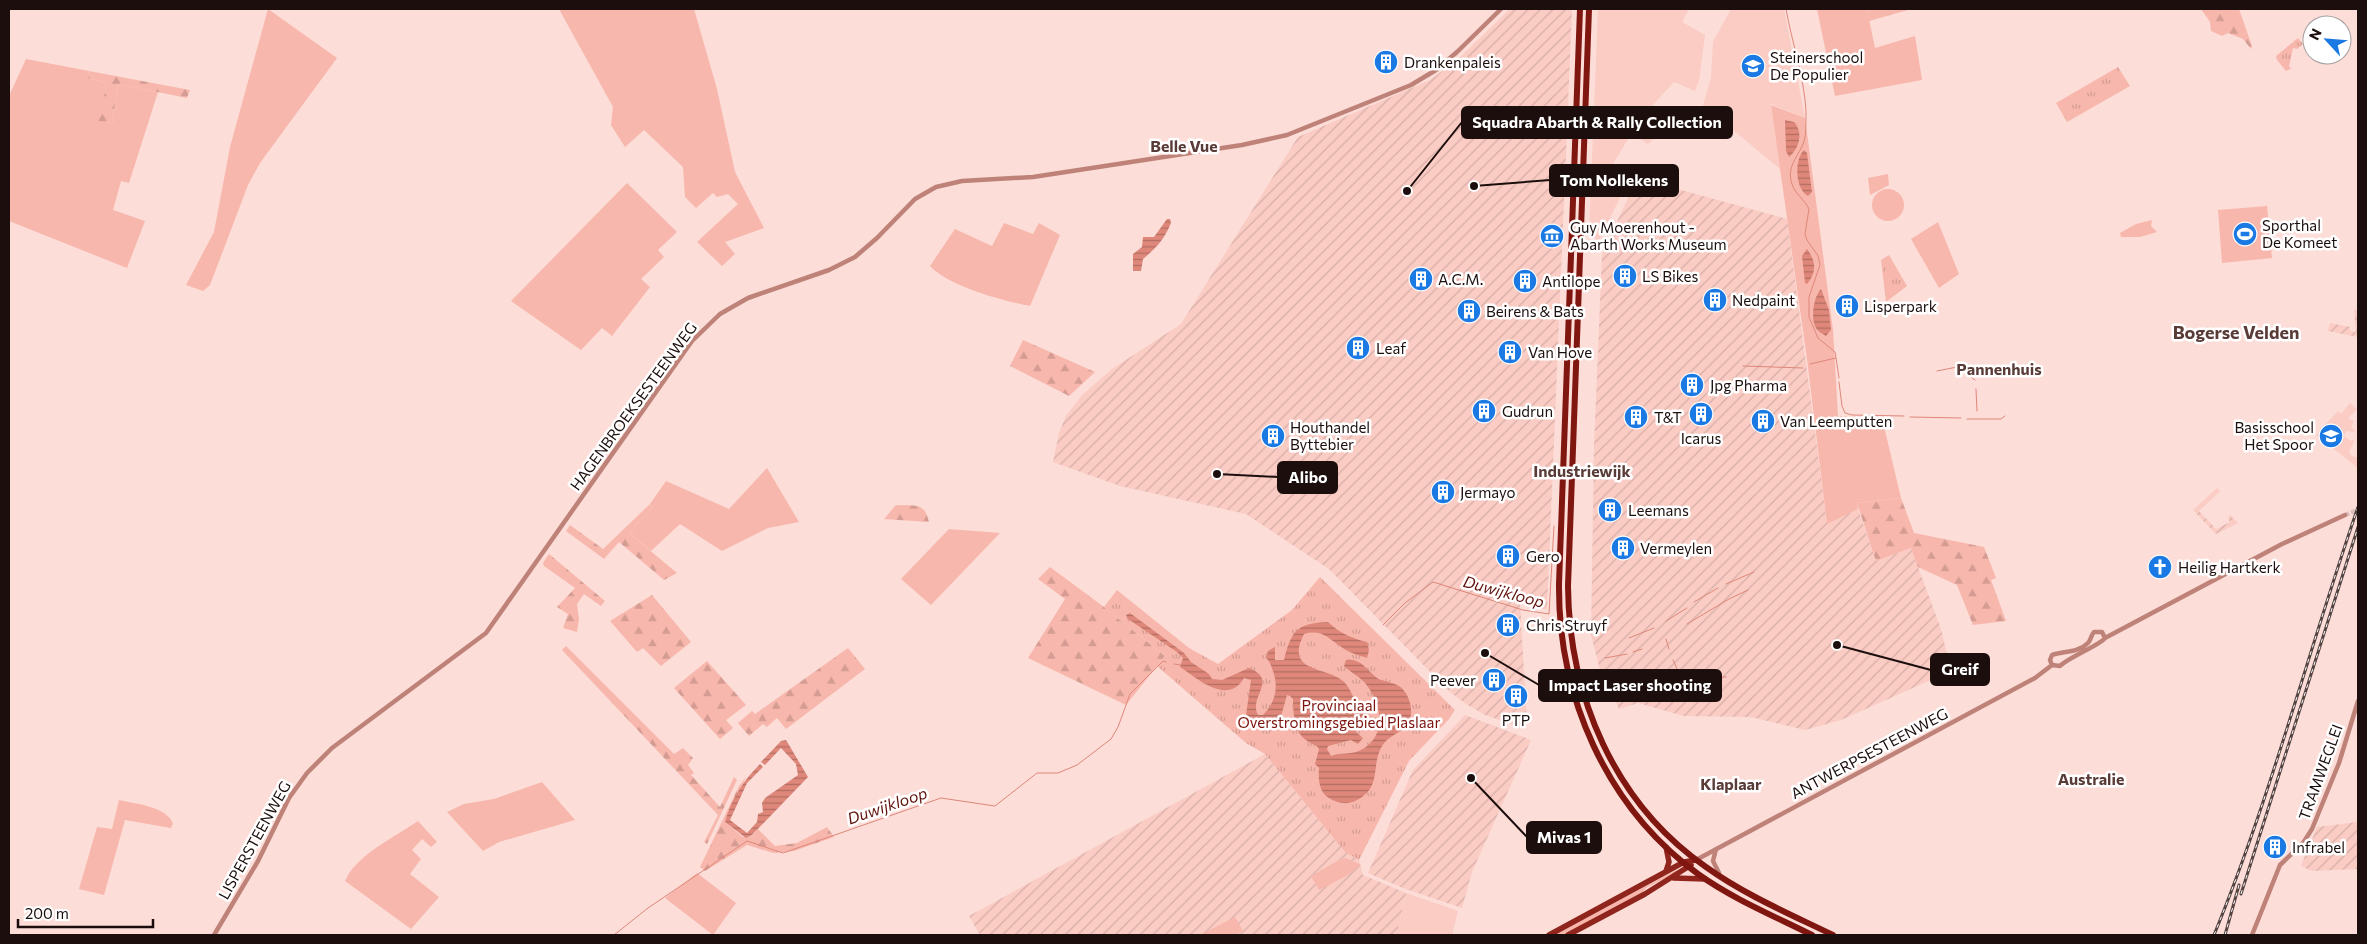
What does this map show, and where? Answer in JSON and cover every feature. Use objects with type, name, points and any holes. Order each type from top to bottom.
[{"type":"highway","points":[[1580,9],[1559,584],[1560,626],[1569,678],[1582,721],[1594,748],[1628,804],[1666,847],[1686,865],[1706,879],[1812,935]]},
{"type":"highway","points":[[1589,9],[1568,586],[1572,649],[1585,702],[1596,732],[1614,766],[1634,796],[1658,824],[1696,860],[1723,878],[1833,935]]},
{"type":"main road","points":[[1666,847],[1668,862],[1666,872]]},
{"type":"main road","name":"ANTWERPSESTEENWEG","points":[[1549,935],[1650,880],[1696,860]]},
{"type":"main road","name":"ANTWERPSESTEENWEG","points":[[1568,935],[1672,878],[1686,865]]},
{"type":"main road","points":[[1672,878],[1706,879]]},
{"type":"street","name":"HAGENBROEKSESTEENWEG","points":[[320,760],[332,748],[486,633],[692,341],[720,314],[748,298],[829,270],[855,257],[878,238],[915,200],[936,186],[946,183],[1033,177],[1242,145],[1296,132],[1419,80],[1457,52],[1501,9]]},
{"type":"street","name":"ANTWERPSESTEENWEG","points":[[1696,860],[2040,675],[2052,665],[2060,666],[2072,656],[2102,643],[2105,638],[2282,544],[2345,515]]},
{"type":"street","name":"ANTWERPSESTEENWEG","points":[[2052,665],[2050,660],[2052,655],[2065,654],[2085,645],[2090,642],[2094,632],[2100,631],[2105,638]]},
{"type":"street","name":"TRAMWEGLEI","points":[[2252,935],[2280,865],[2308,838],[2339,763],[2358,701]]},
{"type":"street","name":"LISPERSTEENWEG","points":[[214,935],[258,861],[289,798],[307,772],[320,760]]},
{"type":"street","points":[[1716,849],[1713,864],[1723,878]]},
{"type":"shaded area","points":[[1510,9],[1572,9],[1547,610],[1520,603],[1527,722],[1520,727],[1485,715],[1449,691],[1329,569],[1246,514],[1120,486],[1053,462],[1059,433],[1066,416],[1082,395],[1112,369],[1181,324],[1298,137],[1430,80],[1457,60]]},
{"type":"shaded area","points":[[1598,9],[1689,9],[1682,22],[1705,35],[1699,80],[1695,91],[1674,82],[1636,123],[1653,139],[1648,144],[1631,134],[1607,174],[1626,185],[1599,241],[1589,235]]},
{"type":"shaded area","name":"Steinerschool De Populier","points":[[1731,9],[1784,9],[1805,118],[1766,102],[1771,105],[1780,169],[1703,105],[1711,78],[1713,42]]},
{"type":"shaded area","points":[[1785,120],[1794,122],[1799,131],[1798,145],[1789,157],[1786,151]]},
{"type":"shaded area","points":[[1804,150],[1807,153],[1812,192],[1808,196],[1800,187],[1797,174],[1799,160]]},
{"type":"shaded area","points":[[1637,178],[1787,219],[1827,523],[1858,509],[1876,561],[1911,548],[1941,629],[1951,671],[1841,720],[1805,730],[1751,717],[1684,716],[1638,703],[1619,709],[1612,693],[1602,678],[1591,635],[1594,446],[1602,255]]},
{"type":"shaded area","points":[[1167,219],[1170,219],[1171,223],[1162,239],[1143,259],[1141,271],[1133,271],[1133,254],[1142,247],[1143,237],[1154,237]]},
{"type":"shaded area","points":[[1807,249],[1814,262],[1814,271],[1807,284],[1805,283],[1802,256]]},
{"type":"shaded area","points":[[1821,289],[1829,310],[1831,330],[1826,336],[1817,329],[1813,319],[1815,302]]},
{"type":"shaded area","points":[[2354,310],[2358,310],[2358,337],[2328,331],[2330,323],[2350,327],[2350,331],[2356,332]]},
{"type":"shaded area","name":"Basisschool Het Spoor","points":[[2350,403],[2357,409],[2348,419],[2354,421],[2351,428],[2355,430],[2354,432],[2346,431],[2344,436],[2351,441],[2355,439],[2349,452],[2352,456],[2358,458],[2358,468],[2316,435],[2338,411],[2341,414]]},
{"type":"shaded area","points":[[2217,488],[2220,491],[2199,511],[2216,529],[2230,522],[2228,518],[2230,515],[2238,523],[2216,534],[2193,510]]},
{"type":"shaded area","points":[[1130,613],[1184,653],[1191,662],[1209,674],[1212,679],[1222,680],[1249,668],[1258,673],[1262,678],[1262,683],[1256,708],[1258,715],[1263,715],[1267,710],[1273,700],[1276,689],[1275,677],[1266,658],[1268,651],[1275,647],[1275,660],[1284,660],[1289,642],[1297,630],[1309,624],[1328,622],[1346,635],[1367,642],[1369,650],[1367,658],[1346,650],[1327,637],[1315,632],[1304,634],[1299,647],[1299,656],[1303,662],[1336,676],[1343,681],[1356,701],[1365,709],[1371,711],[1357,724],[1351,723],[1350,727],[1363,738],[1358,744],[1351,740],[1328,746],[1327,749],[1331,756],[1361,750],[1370,744],[1379,728],[1378,709],[1371,691],[1365,683],[1344,666],[1346,660],[1361,663],[1376,677],[1397,685],[1403,690],[1407,694],[1411,706],[1410,718],[1405,727],[1382,746],[1373,783],[1364,796],[1352,802],[1342,803],[1335,801],[1326,796],[1321,789],[1319,768],[1315,764],[1319,749],[1306,740],[1299,732],[1295,721],[1293,699],[1290,696],[1287,695],[1280,720],[1265,727],[1254,725],[1246,715],[1251,680],[1244,678],[1237,686],[1230,690],[1213,688],[1180,667],[1183,658],[1128,619],[1126,615]]},
{"type":"shaded area","points":[[1465,715],[1531,740],[1472,872],[1462,908],[1403,888],[1368,873],[1413,770]]},
{"type":"shaded area","points":[[786,740],[808,777],[752,835],[746,838],[725,822],[731,805],[743,783],[760,764],[763,767],[747,783],[730,820],[747,833],[757,822],[758,814],[763,812],[762,803],[765,798],[798,775],[796,764],[781,748],[765,765],[761,762],[781,741]]},
{"type":"shaded area","points":[[1265,754],[1345,852],[1359,860],[1363,875],[1406,893],[1397,933],[1392,935],[980,935],[969,916]]},
{"type":"shaded area","points":[[2358,822],[2358,869],[2312,871],[2301,866],[2317,827]]},
{"type":"shaded area","points":[[1406,893],[1458,911],[1452,935],[1392,935],[1397,933]]},
{"type":"green space","points":[[268,9],[337,58],[260,163],[248,185],[210,285],[203,291],[186,285],[214,232],[230,147]]},
{"type":"green space","points":[[559,9],[694,9],[717,89],[735,172],[764,228],[725,242],[735,254],[722,266],[697,242],[738,204],[728,194],[717,197],[713,193],[696,208],[685,197],[683,167],[644,130],[625,147],[611,125],[613,107]]},
{"type":"green space","points":[[1817,9],[1867,9],[1875,48],[1915,36],[1922,80],[1835,96]]},
{"type":"green space","points":[[1867,9],[1907,9],[1908,10],[1869,21]]},
{"type":"green space","points":[[2201,9],[2239,9],[2252,46],[2251,49],[2243,39],[2228,33],[2222,36],[2211,31],[2210,22]]},
{"type":"green space","points":[[2298,38],[2302,43],[2297,49],[2293,48],[2289,67],[2292,68],[2286,71],[2276,56]]},
{"type":"green space","points":[[26,59],[89,71],[87,78],[107,83],[99,121],[112,123],[118,84],[158,92],[129,183],[121,181],[113,210],[145,221],[127,268],[9,221],[9,96]]},
{"type":"green space","points":[[2118,67],[2130,86],[2067,122],[2056,103]]},
{"type":"green space","points":[[89,71],[190,90],[187,98],[118,84],[112,123],[98,122],[107,83],[87,78]]},
{"type":"green space","points":[[1771,105],[1805,118],[1833,330],[1838,416],[1882,418],[1901,498],[1857,503],[1858,509],[1827,524],[1807,359]]},
{"type":"green space","points":[[1888,174],[1889,185],[1870,195],[1868,178]]},
{"type":"green space","points":[[627,183],[677,232],[658,250],[664,257],[641,279],[650,287],[612,336],[602,328],[581,350],[511,301]]},
{"type":"green space","points":[[1888,189],[1894,190],[1899,194],[1903,199],[1903,211],[1899,216],[1894,220],[1888,221],[1882,220],[1877,216],[1873,211],[1872,205],[1873,199],[1877,194],[1882,190]]},
{"type":"green space","name":"Sporthal De Komeet","points":[[2267,206],[2272,258],[2222,263],[2218,210]]},
{"type":"green space","points":[[2152,220],[2151,226],[2157,232],[2140,237],[2121,237],[2120,233],[2136,224]]},
{"type":"green space","points":[[1938,222],[1959,274],[1939,288],[1911,239]]},
{"type":"green space","points":[[1004,223],[1033,234],[1039,223],[1060,235],[1030,306],[977,292],[962,286],[949,280],[930,266],[955,229],[992,246]]},
{"type":"green space","points":[[1889,255],[1907,286],[1886,302],[1881,260]]},
{"type":"green space","points":[[1023,340],[1095,372],[1069,396],[1010,366]]},
{"type":"green space","points":[[767,468],[799,522],[768,528],[722,551],[680,524],[651,551],[629,533],[653,507],[650,504],[666,481],[729,509]]},
{"type":"green space","points":[[1901,498],[1914,533],[1984,547],[1996,578],[1991,580],[2006,621],[1973,625],[1957,585],[1918,567],[1911,548],[1876,561],[1857,503]]},
{"type":"green space","points":[[650,504],[653,507],[629,533],[677,573],[664,580],[619,542],[604,559],[566,531],[570,525],[603,549]]},
{"type":"green space","points":[[896,505],[918,506],[927,515],[929,522],[884,519]]},
{"type":"green space","points":[[949,529],[1000,533],[931,605],[901,579]]},
{"type":"green space","points":[[549,554],[605,601],[601,606],[584,594],[577,604],[579,619],[577,632],[563,628],[568,614],[557,607],[575,588],[544,566],[543,563]]},
{"type":"green space","points":[[1050,567],[1165,656],[1126,705],[1028,658],[1065,599],[1038,579]]},
{"type":"green space","name":"Provinciaal Overstromingsgebied Plaslaar","points":[[1320,577],[1455,710],[1449,719],[1409,761],[1359,860],[1345,852],[1265,754],[1246,743],[1157,666],[1165,656],[1104,607],[1117,590],[1189,648],[1218,664],[1292,610]]},
{"type":"green space","points":[[652,595],[691,642],[661,666],[643,648],[637,652],[610,621]]},
{"type":"green space","points":[[566,646],[674,754],[683,748],[693,758],[688,765],[694,773],[691,775],[720,807],[734,777],[737,780],[707,844],[704,842],[718,815],[562,650]]},
{"type":"green space","points":[[848,648],[865,669],[786,729],[777,718],[767,727],[763,724],[749,736],[738,723],[752,711],[755,714]]},
{"type":"green space","points":[[707,661],[746,705],[726,720],[733,728],[720,739],[674,688]]},
{"type":"green space","points":[[746,777],[725,822],[743,837],[752,836],[758,829],[775,846],[797,843],[827,827],[834,837],[794,851],[773,853],[747,845],[705,871],[700,867],[739,786]]},
{"type":"green space","points":[[542,782],[575,820],[499,842],[483,851],[447,812],[464,804],[494,799]]},
{"type":"green space","points":[[119,800],[157,809],[169,817],[173,823],[171,828],[125,820],[104,895],[79,889],[97,827],[112,829]]},
{"type":"green space","points":[[418,821],[437,842],[431,847],[422,839],[412,850],[421,859],[410,874],[439,897],[411,929],[345,881],[350,872],[367,855]]},
{"type":"green space","points":[[1346,858],[1361,865],[1348,875],[1319,890],[1311,876]]},
{"type":"green space","points":[[1676,870],[1677,872],[1646,888],[1642,893],[1563,935],[1554,935]]},
{"type":"green space","points":[[697,873],[736,903],[713,935],[665,898]]},
{"type":"green space","points":[[1235,917],[1243,931],[1236,935],[1200,935]]},
{"type":"waterway","points":[[1786,9],[1800,72],[1806,111],[1805,137],[1792,165],[1790,177],[1793,188],[1809,209],[1805,234],[1818,256],[1820,265],[1809,297],[1809,317],[1818,338],[1835,352],[1836,358]]},
{"type":"waterway","name":"Duwijkloop","points":[[1810,364],[1836,358],[1839,378]]},
{"type":"waterway","name":"Duwijkloop","points":[[1743,366],[1803,368]]},
{"type":"waterway","name":"Duwijkloop","points":[[1937,371],[1957,367],[1975,380]]},
{"type":"waterway","name":"Duwijkloop","points":[[1839,382],[1842,406],[1845,413],[1852,415],[1904,416]]},
{"type":"waterway","name":"Duwijkloop","points":[[1976,389],[1977,411]]},
{"type":"waterway","name":"Duwijkloop","points":[[1967,419],[2001,419],[2005,416]]},
{"type":"waterway","name":"Duwijkloop","points":[[1910,417],[1961,418]]},
{"type":"waterway","name":"Duwijkloop","points":[[1383,625],[1405,603],[1433,582],[1523,610],[1549,614],[1554,526]]},
{"type":"waterway","points":[[1726,584],[1754,572]]},
{"type":"waterway","points":[[1694,602],[1718,588]]},
{"type":"waterway","points":[[1687,624],[1748,590]]},
{"type":"waterway","points":[[1666,621],[1687,608]]},
{"type":"waterway","points":[[1629,638],[1654,628]]},
{"type":"waterway","points":[[1666,639],[1669,649]]},
{"type":"waterway","points":[[1633,652],[1642,649]]},
{"type":"waterway","points":[[1605,658],[1627,654]]},
{"type":"waterway","points":[[1673,660],[1679,673],[1690,677]]},
{"type":"waterway","name":"Duwijkloop","points":[[614,935],[648,908],[747,841],[783,853],[941,798],[995,806],[1037,773],[1058,773],[1077,765],[1111,739],[1118,727],[1130,694],[1163,661],[1166,662]]},
{"type":"waterway","name":"Duwijkloop","points":[[1174,664],[1181,665]]},
{"type":"waterway","points":[[1701,678],[1726,677]]},
{"type":"tunnel","points":[[2345,515],[2358,510]]},
{"type":"railway","points":[[2214,935],[2235,883],[2272,776],[2358,507]]},
{"type":"railway","points":[[2241,894],[2358,527]]},
{"type":"railway","points":[[2225,935],[2239,885]]},
{"type":"place","name":"Drankenpaleis","points":[[1386,62]]},
{"type":"place","name":"Steinerschool De Populier","points":[[1753,66]]},
{"type":"place","name":"Tom Nollekens","points":[[1474,186]]},
{"type":"place","name":"Squadra Abarth & Rally Collection","points":[[1407,191]]},
{"type":"place","name":"Sporthal De Komeet","points":[[2245,234]]},
{"type":"place","name":"Guy Moerenhout - Abarth Works Museum","points":[[1552,236]]},
{"type":"place","name":"LS Bikes","points":[[1625,276]]},
{"type":"place","name":"A.C.M.","points":[[1421,279]]},
{"type":"place","name":"Antilope","points":[[1525,281]]},
{"type":"place","name":"Nedpaint","points":[[1715,300]]},
{"type":"place","name":"Lisperpark","points":[[1847,306]]},
{"type":"place","name":"Beirens & Bats","points":[[1469,311]]},
{"type":"place","name":"Leaf","points":[[1358,348]]},
{"type":"place","name":"Van Hove","points":[[1510,352]]},
{"type":"place","name":"Jpg Pharma","points":[[1692,385]]},
{"type":"place","name":"Gudrun","points":[[1484,411]]},
{"type":"place","name":"Icarus","points":[[1701,414]]},
{"type":"place","name":"T&T","points":[[1636,417]]},
{"type":"place","name":"Van Leemputten","points":[[1763,421]]},
{"type":"place","name":"Houthandel Byttebier","points":[[1273,436]]},
{"type":"place","name":"Basisschool Het Spoor","points":[[2331,436]]},
{"type":"place","name":"Alibo","points":[[1217,474]]},
{"type":"place","name":"Jermayo","points":[[1443,492]]},
{"type":"place","name":"Leemans","points":[[1610,510]]},
{"type":"place","name":"Vermeylen","points":[[1623,548]]},
{"type":"place","name":"Gero","points":[[1508,556]]},
{"type":"place","name":"Heilig Hartkerk","points":[[2160,567]]},
{"type":"place","name":"Chris Struyf","points":[[1508,625]]},
{"type":"place","name":"Greif","points":[[1837,645]]},
{"type":"place","name":"Impact Laser shooting","points":[[1485,653]]},
{"type":"place","name":"Peever","points":[[1494,680]]},
{"type":"place","name":"PTP","points":[[1516,696]]},
{"type":"place","name":"Mivas 1","points":[[1471,778]]},
{"type":"place","name":"Infrabel","points":[[2275,847]]},
{"type":"district","name":"Belle Vue","points":[[1184,145]]},
{"type":"district","name":"Bogerse Velden","points":[[2236,332]]},
{"type":"district","name":"Pannenhuis","points":[[1999,368]]},
{"type":"district","name":"Industriewijk","points":[[1582,470]]},
{"type":"district","name":"Australie","points":[[2091,778]]},
{"type":"district","name":"Klaplaar","points":[[1731,783]]}]
